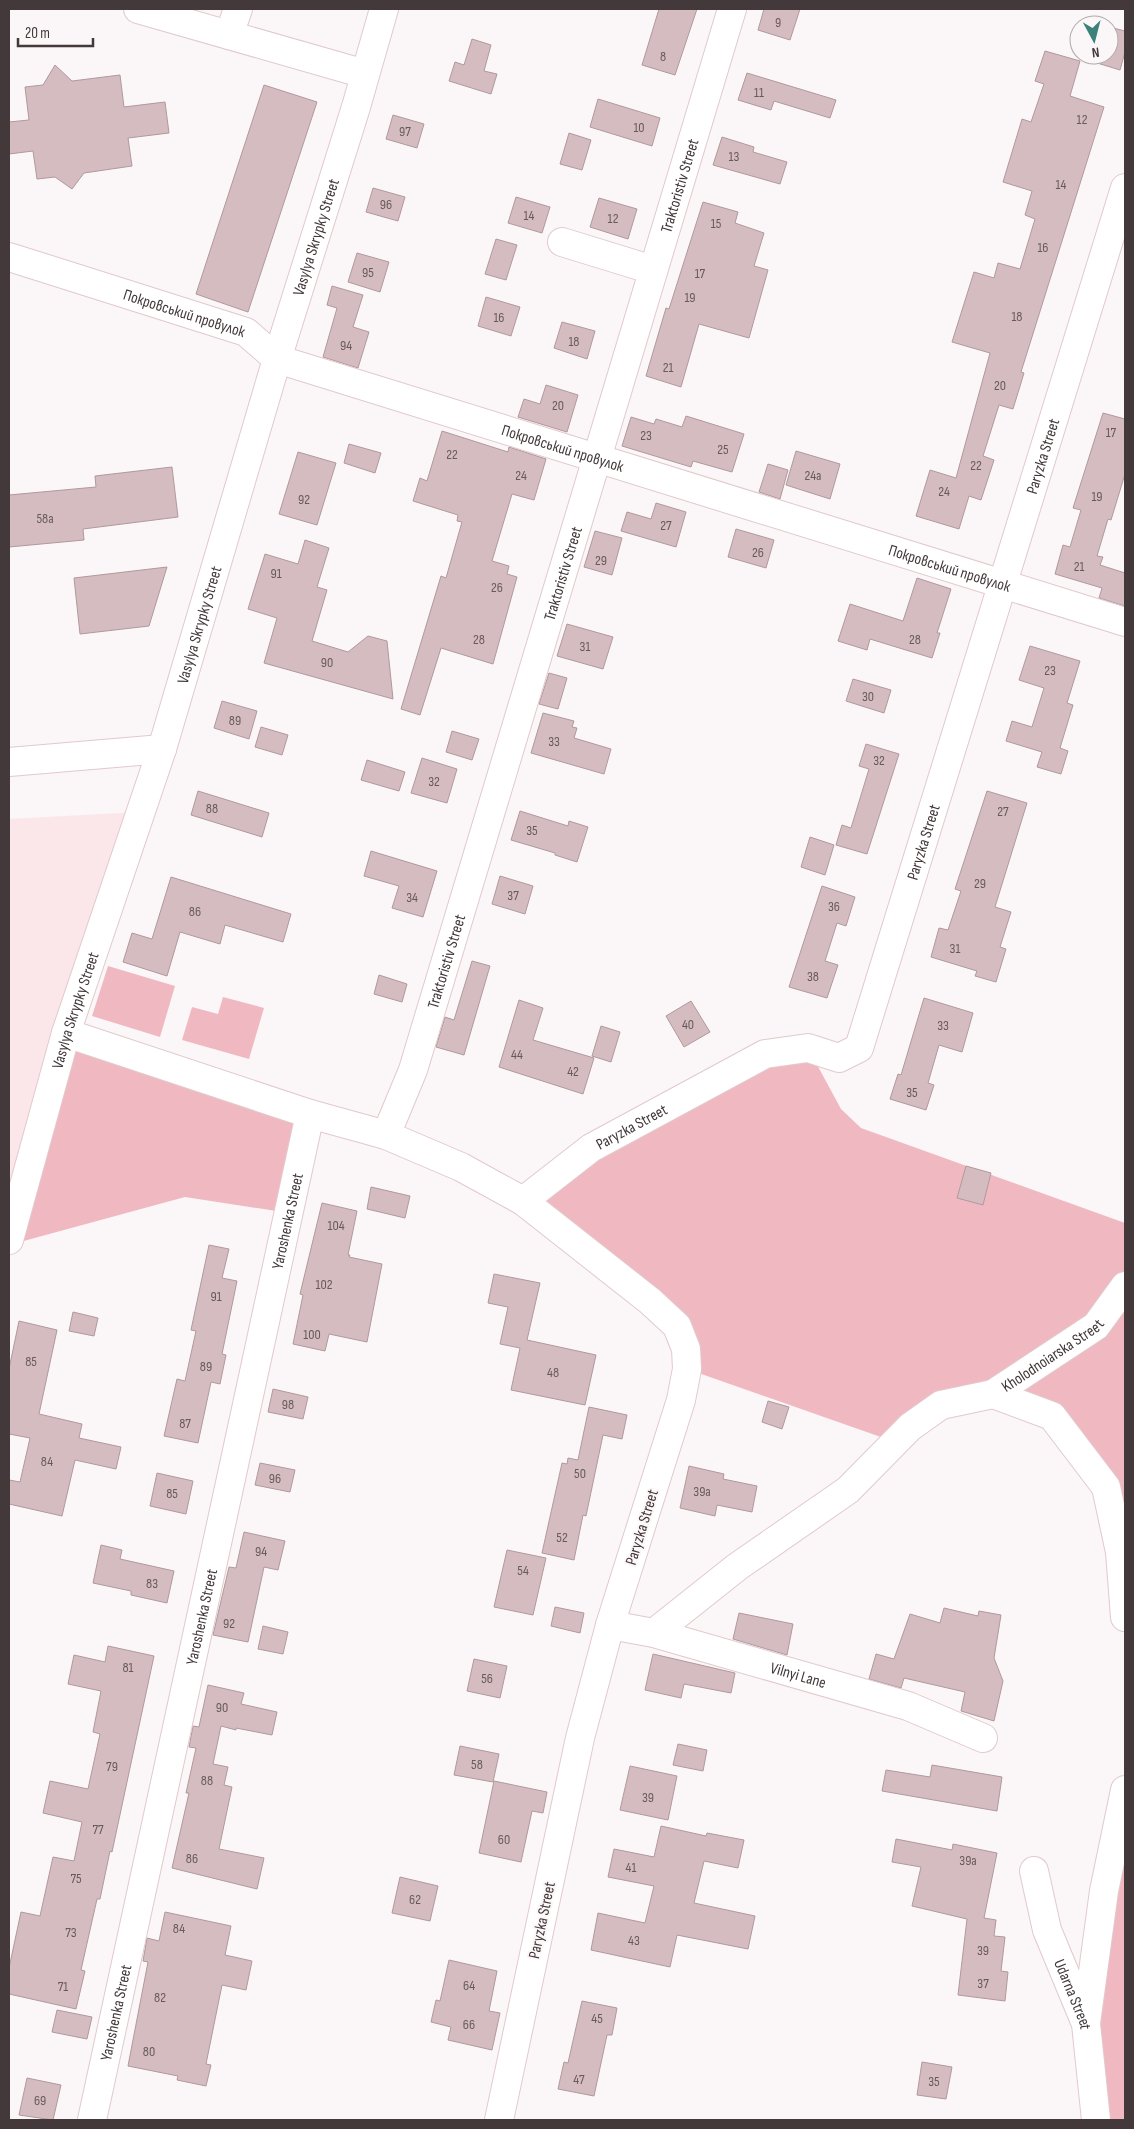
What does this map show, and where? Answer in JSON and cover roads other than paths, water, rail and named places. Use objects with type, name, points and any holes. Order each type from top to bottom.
[{"type":"street","points":[[138,9],[365,74]]},
{"type":"street","points":[[230,35],[238,9]]},
{"type":"street","name":"Vasylya Skrypky Street","points":[[9,1240],[66,1033],[162,749],[277,359],[384,9]]},
{"type":"street","name":"Traktoristiv Street","points":[[386,1135],[413,1070],[732,9]]},
{"type":"street","name":"Paryzka Street","points":[[499,2120],[580,1738],[610,1625],[681,1400],[687,1369],[686,1350],[677,1326],[650,1301],[523,1201],[590,1148],[765,1054],[808,1048],[839,1058],[859,1048],[1125,188]]},
{"type":"street","points":[[562,242],[653,270]]},
{"type":"street","name":"Покровський провулок","points":[[9,257],[246,332],[277,359],[1125,622]]},
{"type":"street","points":[[9,762],[162,749]]},
{"type":"street","points":[[66,1033],[310,1114],[386,1135],[461,1167],[523,1201]]},
{"type":"street","name":"Yaroshenka Street","points":[[92,2120],[310,1114]]},
{"type":"street","name":"Kholodnoiarska Street","points":[[993,1394],[1096,1326],[1125,1286]]},
{"type":"street","points":[[654,1633],[737,1567],[848,1490],[910,1427],[933,1410],[941,1405],[993,1394],[1052,1416],[1106,1487],[1120,1552],[1125,1616]]},
{"type":"street","name":"Vilnyi Lane","points":[[610,1625],[654,1633],[908,1706],[983,1738]]},
{"type":"street","points":[[1086,2024],[1104,1891],[1125,1790]]},
{"type":"street","name":"Udarna Street","points":[[1034,1871],[1047,1930],[1086,2024],[1096,2120]]}]
